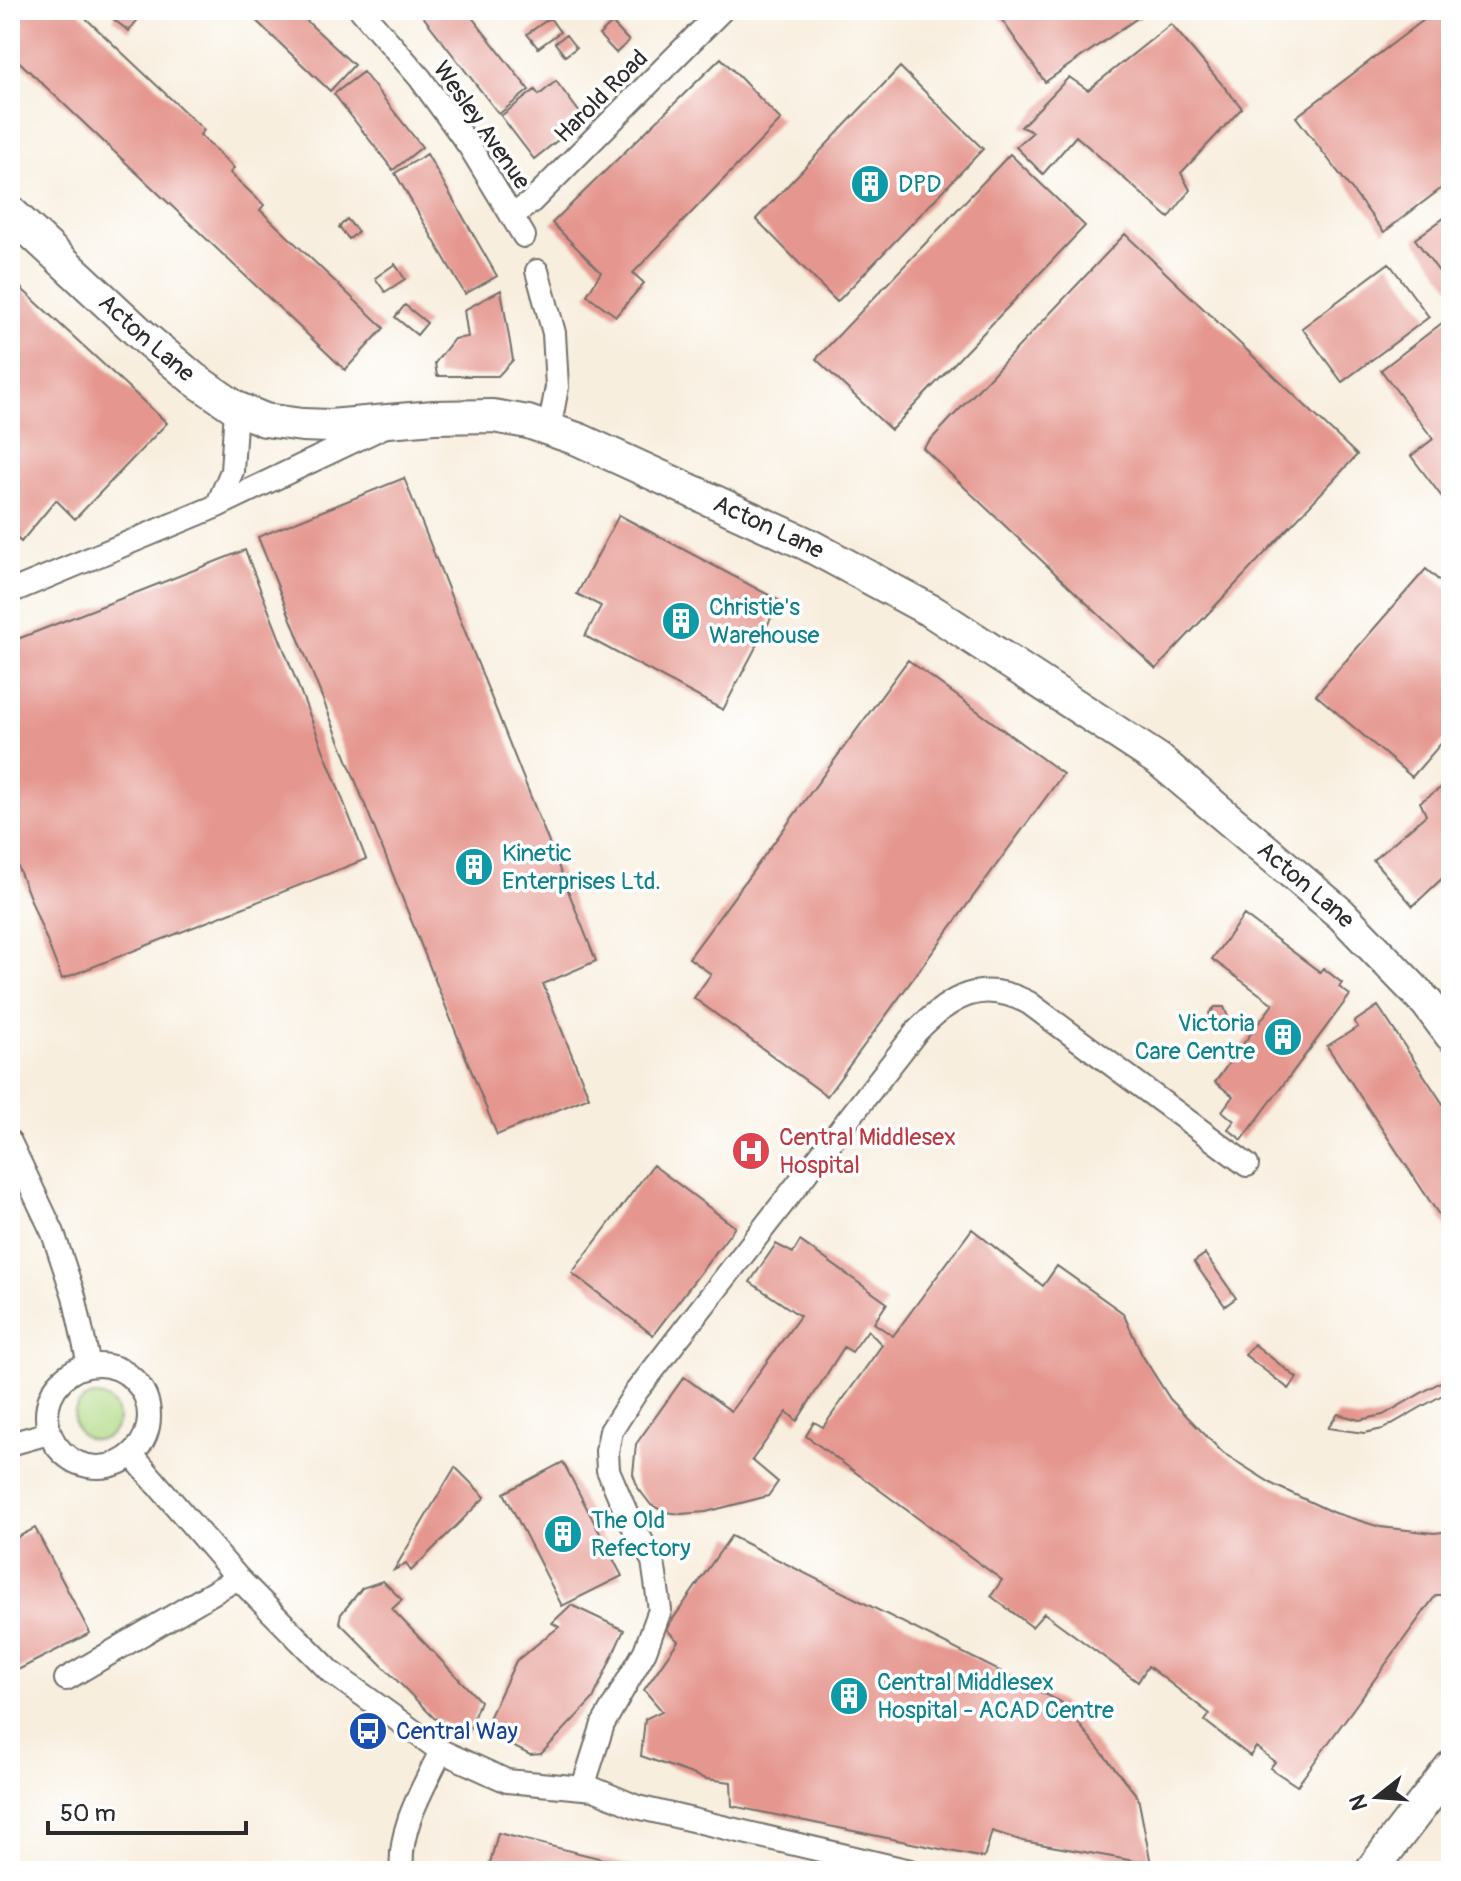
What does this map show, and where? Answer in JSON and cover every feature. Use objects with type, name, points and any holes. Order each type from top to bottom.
[{"type":"main road","name":"Acton Lane","points":[[10,212],[144,337],[194,379],[236,408],[265,420],[302,425],[493,416],[528,422],[580,440],[807,544],[933,612],[1159,760],[1341,914],[1427,1003],[1451,1035]]},
{"type":"main road","points":[[1371,1871],[1451,1767]]},
{"type":"street","name":"Wesley Avenue","points":[[361,10],[420,78],[470,147],[524,236]]},
{"type":"street","name":"Harold Road","points":[[513,215],[530,203],[722,10]]},
{"type":"street","points":[[537,271],[554,333],[557,387],[549,430]]},
{"type":"street","points":[[217,506],[232,471],[236,408]]},
{"type":"street","points":[[10,592],[217,506],[395,421]]},
{"type":"street","points":[[583,1787],[603,1724],[645,1651],[660,1610],[653,1561],[628,1517],[608,1470],[607,1451],[611,1431],[636,1392],[917,1031],[940,1007],[979,991],[1011,993],[1029,1003],[1247,1165]]},
{"type":"street","points":[[10,1142],[53,1233],[74,1296],[89,1365]]},
{"type":"street","points":[[104,1364],[132,1379],[141,1389],[147,1404],[147,1428],[132,1455],[102,1467],[83,1465],[61,1451],[49,1433],[47,1408],[54,1390],[66,1375],[89,1365],[104,1364]]},
{"type":"street","points":[[10,1444],[49,1433]]},
{"type":"street","points":[[132,1455],[238,1578],[331,1672],[441,1751],[507,1781],[583,1787],[637,1807],[910,1871]]},
{"type":"street","points":[[66,1679],[238,1578]]},
{"type":"street","points":[[402,1871],[406,1827],[441,1751]]},
{"type":"green space","points":[[96,1396],[112,1402],[118,1418],[112,1434],[96,1440],[80,1434],[74,1418],[80,1402]]},
{"type":"building","points":[[10,10],[77,10],[204,130],[200,135],[234,168],[230,173],[264,205],[260,210],[384,328],[345,370],[10,53]]},
{"type":"building","points":[[120,10],[145,10],[129,31],[113,19]]},
{"type":"building","points":[[245,10],[295,10],[354,65],[330,91]]},
{"type":"building","points":[[418,10],[479,10],[471,16],[529,90],[499,114]]},
{"type":"building","points":[[995,10],[1149,10],[1045,82]]},
{"type":"building","points":[[1437,10],[1448,10],[1451,14],[1451,181],[1384,232],[1296,117]]},
{"type":"building","points":[[550,18],[560,32],[538,48],[527,34]]},
{"type":"building","points":[[612,23],[629,41],[616,53],[599,35]]},
{"type":"building","points":[[1171,24],[1242,108],[1181,173],[1190,190],[1169,218],[1076,136],[1043,174],[1016,147],[1033,132],[1021,127],[1069,77],[1088,90]]},
{"type":"building","points":[[566,35],[576,48],[565,56],[555,43]]},
{"type":"building","points":[[721,58],[781,120],[633,273],[644,283],[616,316],[587,295],[601,272],[552,223]]},
{"type":"building","name":"DPD","points":[[900,67],[983,149],[837,302],[756,219]]},
{"type":"building","points":[[363,72],[422,147],[393,170],[334,94]]},
{"type":"building","points":[[556,81],[580,113],[563,126],[568,132],[534,159],[501,116],[535,90],[539,95]]},
{"type":"building","points":[[427,154],[497,276],[465,294],[395,173]]},
{"type":"building","points":[[1010,154],[1085,226],[891,430],[816,359]]},
{"type":"building","points":[[1451,213],[1451,288],[1415,239]]},
{"type":"building","points":[[347,219],[358,232],[349,239],[339,227]]},
{"type":"building","points":[[1125,234],[1357,455],[1156,669],[923,448]]},
{"type":"building","points":[[1389,263],[1429,317],[1342,382],[1302,328]]},
{"type":"building","points":[[395,264],[405,279],[385,292],[375,278]]},
{"type":"building","points":[[10,278],[167,423],[75,519],[56,500],[21,542],[10,532]]},
{"type":"building","points":[[501,290],[513,360],[498,376],[437,376],[435,363],[454,339],[468,337],[464,310]]},
{"type":"building","points":[[405,305],[427,323],[417,335],[395,317]]},
{"type":"building","points":[[1451,316],[1451,509],[1411,456],[1433,439],[1381,370]]},
{"type":"building","name":"Kinetic Enterprises Ltd.","points":[[404,478],[596,961],[543,984],[589,1097],[497,1135],[258,537]]},
{"type":"building","name":"Christie's Warehouse","points":[[619,515],[780,601],[723,710],[585,636],[601,606],[577,594]]},
{"type":"building","points":[[245,550],[366,859],[62,979],[10,847],[10,642]]},
{"type":"building","points":[[1426,569],[1451,591],[1451,732],[1412,777],[1316,695]]},
{"type":"building","points":[[908,660],[1063,774],[827,1096],[694,998],[711,974],[689,958]]},
{"type":"building","points":[[1451,781],[1451,870],[1413,906],[1373,860],[1426,815],[1420,802]]},
{"type":"building","name":"Victoria Care Centre","points":[[1244,915],[1320,972],[1323,968],[1342,983],[1339,987],[1350,995],[1242,1140],[1228,1129],[1234,1121],[1222,1111],[1233,1096],[1215,1082],[1273,1004],[1212,959]]},
{"type":"building","points":[[1378,1006],[1451,1116],[1451,1233],[1327,1046],[1358,1027],[1354,1022]]},
{"type":"building","points":[[1215,1007],[1224,1007],[1228,1017],[1222,1024],[1212,1023],[1209,1013]]},
{"type":"building","points":[[653,1165],[735,1227],[653,1335],[572,1273]]},
{"type":"building","points":[[972,1229],[1043,1286],[1057,1266],[1123,1313],[1142,1355],[1170,1399],[1223,1453],[1274,1485],[1332,1512],[1380,1527],[1434,1533],[1451,1531],[1451,1595],[1436,1595],[1297,1786],[1270,1768],[1275,1762],[1256,1747],[1250,1756],[1205,1721],[1210,1714],[1148,1666],[1138,1682],[1044,1613],[1032,1627],[991,1596],[1002,1580],[806,1436],[814,1422],[823,1427],[882,1345],[868,1330],[852,1352],[844,1347],[797,1421],[787,1412],[752,1460],[778,1482],[768,1496],[706,1512],[681,1514],[665,1512],[651,1505],[638,1488],[633,1474],[636,1444],[684,1377],[731,1411],[800,1316],[750,1282],[776,1244],[793,1253],[800,1241],[887,1303],[874,1323],[893,1336]]},
{"type":"building","points":[[1205,1254],[1236,1298],[1225,1306],[1194,1262]]},
{"type":"building","points":[[1254,1344],[1297,1378],[1289,1389],[1245,1355]]},
{"type":"building","points":[[1451,1376],[1451,1390],[1383,1429],[1364,1433],[1328,1428],[1338,1414],[1359,1420],[1383,1415]]},
{"type":"building","name":"The Old Refectory","points":[[563,1462],[622,1576],[562,1606],[504,1493]]},
{"type":"building","points":[[455,1467],[485,1497],[411,1571],[406,1564],[394,1570]]},
{"type":"building","points":[[35,1528],[90,1633],[10,1674],[10,1541]]},
{"type":"building","name":"Central Middlesex Hospital - ACAD Centre","points":[[731,1536],[1061,1702],[1138,1797],[1151,1864],[1023,1841],[992,1831],[984,1858],[732,1806],[731,1782],[706,1779],[641,1756],[645,1719],[662,1711],[644,1690],[678,1641],[666,1629]]},
{"type":"building","points":[[383,1581],[402,1600],[392,1609],[480,1701],[467,1735],[434,1718],[339,1622],[341,1614],[362,1588]]},
{"type":"building","points":[[571,1605],[624,1630],[593,1699],[541,1754],[530,1755],[483,1731],[516,1661],[559,1627],[552,1623]]},
{"type":"building","points":[[498,1833],[647,1870],[647,1871],[488,1871]]},
{"type":"place","name":"DPD","points":[[870,184]]},
{"type":"place","name":"Christie's Warehouse","points":[[681,621]]},
{"type":"place","name":"Kinetic Enterprises Ltd.","points":[[474,867]]},
{"type":"place","name":"Victoria Care Centre","points":[[1283,1037]]},
{"type":"place","name":"Central Middlesex Hospital","points":[[751,1151]]},
{"type":"place","name":"The Old Refectory","points":[[563,1534]]},
{"type":"place","name":"Central Middlesex Hospital - ACAD Centre","points":[[849,1696]]},
{"type":"place","name":"Central Way","points":[[368,1731]]}]
